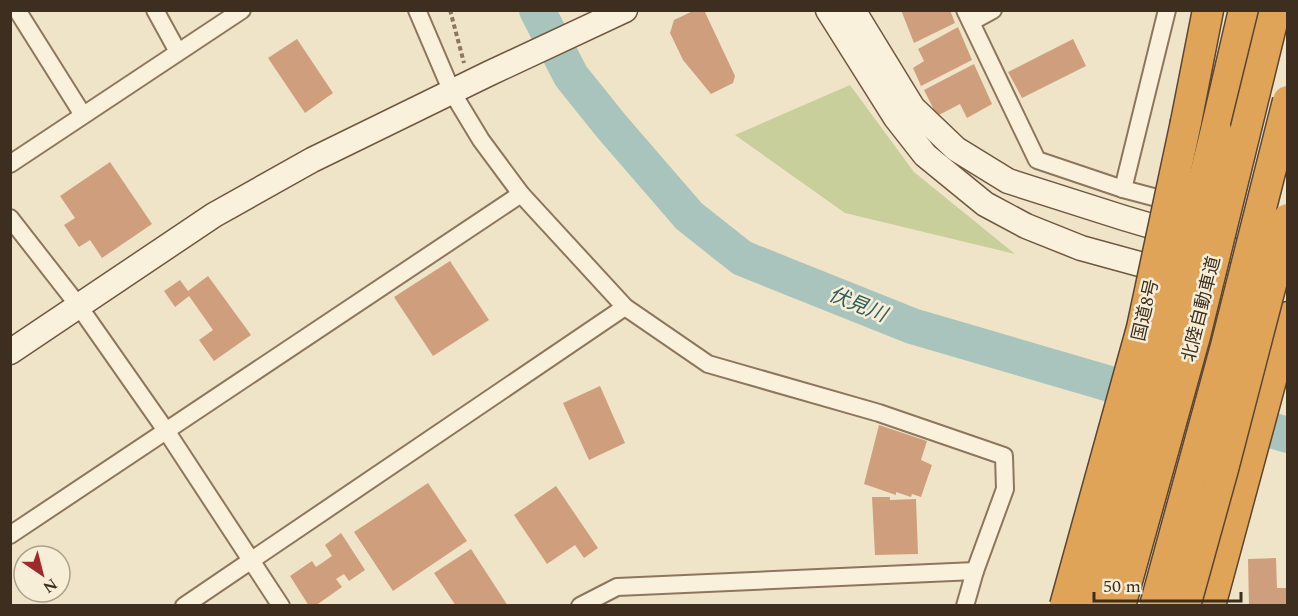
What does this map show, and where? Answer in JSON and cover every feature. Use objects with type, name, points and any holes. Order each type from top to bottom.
[{"type":"highway","name":"国道8号","points":[[1065,606],[1142,328],[1208,10]]},
{"type":"highway","points":[[1093,606],[1141,438],[1244,10]]},
{"type":"highway","name":"北陸自動車道","points":[[1120,606],[1195,336],[1275,10]]},
{"type":"highway","name":"北陸自動車道","points":[[1155,606],[1226,346],[1287,101]]},
{"type":"highway","points":[[1185,606],[1223,469],[1287,219]]},
{"type":"highway","points":[[1210,606],[1287,317]]},
{"type":"main road","points":[[10,352],[214,215],[312,160],[625,10]]},
{"type":"main road","points":[[828,10],[896,118],[925,155],[985,204],[1026,226],[1081,248],[1287,304]]},
{"type":"main road","points":[[853,10],[914,108],[957,149],[1008,180],[1124,218],[1287,266]]},
{"type":"street","points":[[17,10],[83,115]]},
{"type":"street","points":[[155,10],[178,52]]},
{"type":"street","points":[[10,164],[242,10]]},
{"type":"street","points":[[417,10],[452,92],[482,140],[521,195],[625,307],[708,364],[879,413],[1004,456],[1005,489],[975,571],[965,606]]},
{"type":"street","points":[[993,10],[968,16],[1037,160],[1123,189],[1287,235]]},
{"type":"street","points":[[1123,189],[1167,10]]},
{"type":"street","points":[[10,535],[521,195]]},
{"type":"street","points":[[10,218],[78,305],[166,432],[281,606]]},
{"type":"street","points":[[184,606],[625,307]]},
{"type":"street","points":[[580,606],[617,587],[975,571]]},
{"type":"path","points":[[450,10],[467,72],[456,51]]},
{"type":"green space","points":[[850,85],[914,172],[1015,254],[845,213],[735,135]]},
{"type":"building","points":[[695,10],[704,10],[735,76],[733,83],[711,94],[683,60],[670,33],[674,20]]},
{"type":"building","points":[[901,10],[950,10],[955,23],[914,43]]},
{"type":"building","points":[[958,27],[972,60],[921,86],[913,68],[924,61],[918,49]]},
{"type":"building","points":[[297,39],[333,93],[305,113],[268,58]]},
{"type":"building","points":[[1073,39],[1086,66],[1022,98],[1008,72]]},
{"type":"building","points":[[974,64],[992,104],[967,118],[960,104],[937,116],[924,90]]},
{"type":"building","points":[[110,162],[152,224],[102,258],[90,240],[79,247],[64,225],[75,218],[60,196]]},
{"type":"building","points":[[450,261],[489,320],[433,356],[394,297]]},
{"type":"building","points":[[208,276],[251,335],[214,361],[199,340],[213,330],[189,296],[175,307],[164,291],[180,280],[188,291]]},
{"type":"building","points":[[600,386],[625,443],[589,460],[563,403]]},
{"type":"building","points":[[879,425],[927,441],[921,460],[932,465],[921,497],[912,494],[911,497],[896,492],[896,495],[864,484]]},
{"type":"building","points":[[428,483],[467,541],[393,591],[354,532]]},
{"type":"building","points":[[556,486],[598,548],[584,558],[575,545],[547,564],[514,515]]},
{"type":"building","points":[[872,497],[890,497],[890,500],[916,499],[918,554],[875,555]]},
{"type":"building","points":[[341,533],[365,570],[349,581],[344,574],[336,579],[342,587],[315,606],[309,606],[290,576],[312,561],[316,567],[332,556],[325,545]]},
{"type":"building","points":[[471,549],[508,606],[456,606],[434,573]]},
{"type":"building","points":[[1276,558],[1277,588],[1288,588],[1288,606],[1249,606],[1248,559]]},
{"type":"waterway","name":"伏見川","points":[[537,10],[571,76],[612,127],[689,216],[742,258],[912,326],[1158,398]]},
{"type":"waterway","name":"伏見川","points":[[1226,417],[1288,435]]}]
